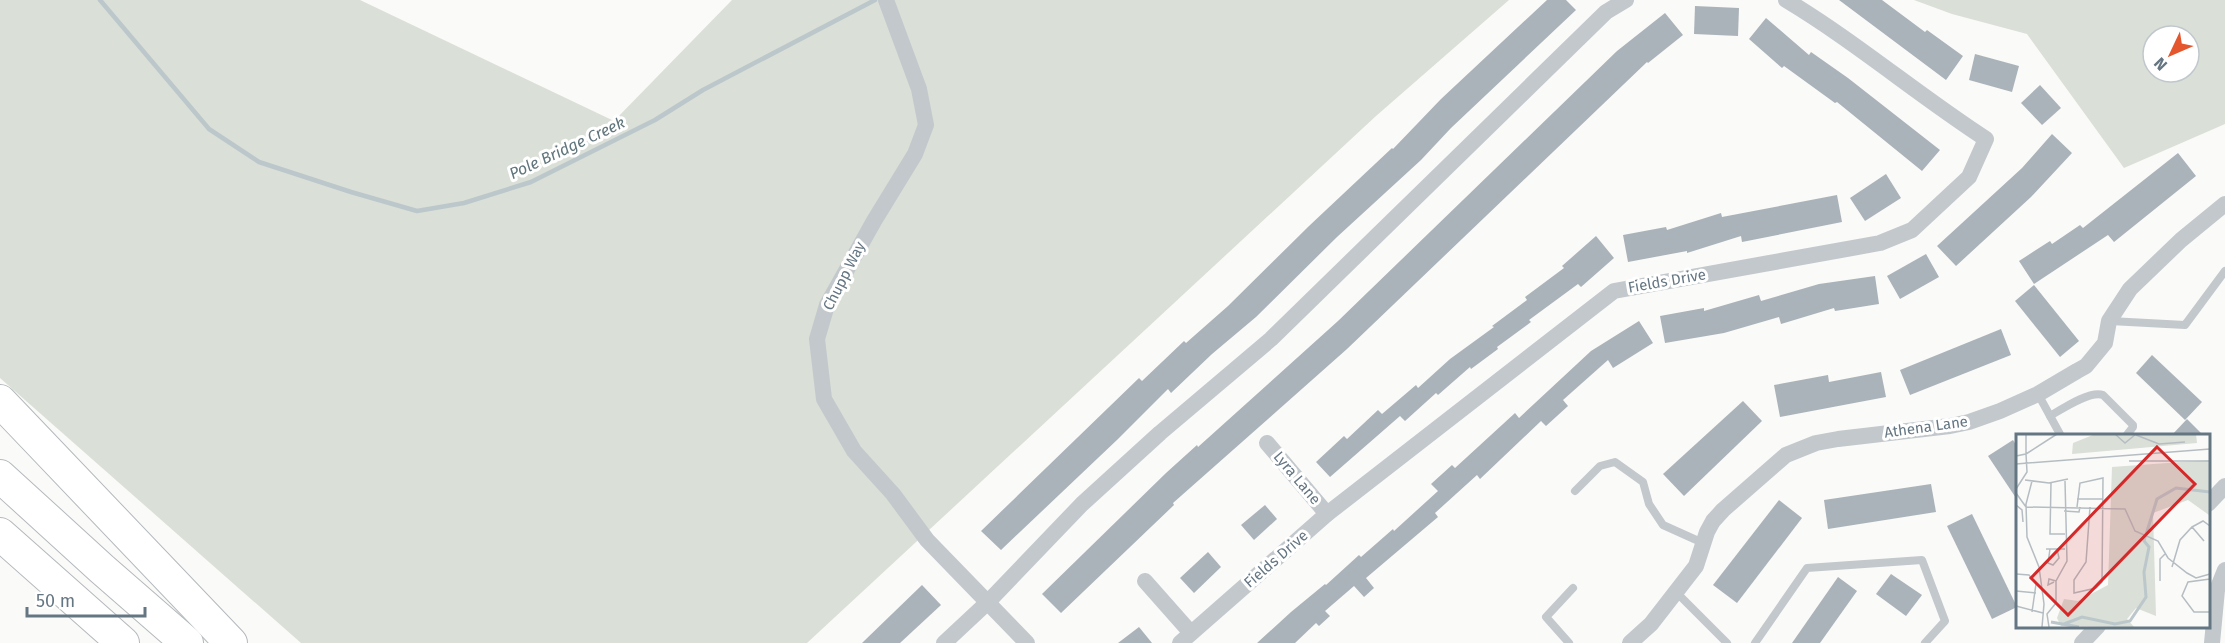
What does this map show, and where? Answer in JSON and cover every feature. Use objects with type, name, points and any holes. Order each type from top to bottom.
[{"type":"highway","points":[[0,401],[231,643]]},
{"type":"highway","points":[[0,476],[187,643]]},
{"type":"highway","points":[[0,534],[123,643]]},
{"type":"highway","points":[[0,553],[110,643]]},
{"type":"street","points":[[944,643],[988,602],[1082,504],[1160,433],[1271,339],[1606,12],[1626,0]]},
{"type":"street","name":"Fields Drive","points":[[1185,638],[1327,514],[1614,291],[1880,243],[1912,230],[1970,177],[1986,139],[1951,117],[1821,21],[1786,0]]},
{"type":"street","name":"Chupp Way","points":[[889,8],[919,89],[926,125],[915,154],[827,305],[817,339],[824,399],[854,451],[893,494],[927,540],[1027,643]]},
{"type":"street","name":"Athena Lane","points":[[1630,643],[1651,624],[1696,566],[1707,532],[1723,510],[1786,455],[1838,438],[1969,422],[2000,411],[2038,393],[2086,366],[2105,343],[2109,321],[2130,289],[2181,240],[2225,204]]},
{"type":"street","name":"Lyra Lane","points":[[1267,443],[1327,514]]},
{"type":"street","points":[[2210,502],[2225,486]]},
{"type":"street","points":[[2212,643],[2217,590],[2225,570]]},
{"type":"street","points":[[1145,581],[1185,638]]},
{"type":"street","points":[[2082,643],[2097,628]]},
{"type":"lane","points":[[2109,321],[2185,326],[2225,271]]},
{"type":"lane","points":[[2038,393],[2060,434]]},
{"type":"lane","points":[[2050,416],[2098,393],[2103,395],[2133,425],[2128,434]]},
{"type":"lane","points":[[1575,491],[1600,466],[1615,462],[1644,482],[1649,504],[1663,525],[1703,543]]},
{"type":"lane","points":[[1755,643],[1807,568],[1922,560],[1945,621],[1924,643]]},
{"type":"lane","points":[[1569,643],[1546,617],[1573,588]]},
{"type":"lane","points":[[1676,592],[1727,643]]},
{"type":"shaded area","points":[[0,0],[360,0],[614,121],[732,0],[1509,0],[1376,116],[807,643],[301,643],[0,378]]},
{"type":"shaded area","points":[[1914,0],[2225,0],[2225,124],[2124,168],[2027,34],[1952,14]]},
{"type":"building","points":[[1547,0],[1566,0],[1576,10],[1256,317],[1171,393],[1168,389],[1001,550],[981,531],[1139,378],[1142,381],[1184,341],[1186,343],[1228,306],[1309,226],[1393,149],[1441,99]]},
{"type":"building","points":[[1839,0],[1882,0],[1925,32],[1927,30],[1963,56],[1946,80]]},
{"type":"building","points":[[1695,6],[1739,8],[1738,36],[1694,34]]},
{"type":"building","points":[[1665,13],[1683,35],[1647,62],[1347,349],[1173,503],[1174,505],[1061,613],[1042,594],[1166,473],[1338,321],[1617,51]]},
{"type":"building","points":[[1766,18],[1809,55],[1811,52],[1848,78],[1940,150],[1922,171],[1837,102],[1835,103],[1784,66],[1782,68],[1749,39]]},
{"type":"building","points":[[1975,54],[2019,66],[2012,92],[1969,80]]},
{"type":"building","points":[[2040,85],[2061,108],[2042,125],[2021,103]]},
{"type":"building","points":[[2052,134],[2072,153],[2031,197],[1956,266],[1937,246],[2022,168]]},
{"type":"building","points":[[2178,153],[2196,176],[2114,242],[2108,235],[2034,284],[2019,261],[2050,241],[2052,244],[2080,225],[2083,228]]},
{"type":"building","points":[[1886,174],[1901,198],[1865,221],[1850,198]]},
{"type":"building","points":[[1837,195],[1842,222],[1742,242],[1741,236],[1687,253],[1687,251],[1628,262],[1623,235],[1666,227],[1667,230],[1721,213],[1722,217]]},
{"type":"building","points":[[1596,236],[1614,258],[1581,287],[1578,284],[1529,320],[1531,322],[1497,347],[1498,349],[1471,369],[1470,367],[1438,395],[1436,393],[1405,421],[1400,416],[1330,477],[1316,462],[1344,436],[1347,439],[1378,410],[1382,414],[1416,385],[1418,388],[1450,359],[1494,327],[1492,326],[1527,300],[1525,297],[1564,268],[1562,266]]},
{"type":"building","points":[[1926,254],[1939,277],[1900,299],[1887,276]]},
{"type":"building","points":[[1875,276],[1879,304],[1835,311],[1834,308],[1781,324],[1779,317],[1724,333],[1665,343],[1660,316],[1704,308],[1704,311],[1759,295],[1761,301],[1819,284]]},
{"type":"building","points":[[2034,285],[2079,341],[2060,357],[2015,301]]},
{"type":"building","points":[[1639,321],[1653,343],[1613,368],[1608,360],[1563,400],[1568,406],[1546,426],[1541,421],[1480,479],[1477,475],[1435,513],[1438,517],[1366,578],[1374,588],[1364,597],[1354,586],[1325,611],[1330,616],[1319,626],[1316,623],[1295,643],[1257,643],[1359,555],[1361,557],[1393,529],[1394,531],[1438,491],[1431,484],[1452,465],[1455,468],[1515,413],[1519,418],[1591,351]]},
{"type":"building","points":[[2001,329],[2011,355],[1910,395],[1900,370]]},
{"type":"building","points":[[2152,355],[2202,402],[2185,420],[2136,373]]},
{"type":"building","points":[[1881,372],[1886,397],[1780,417],[1774,385],[1828,375],[1829,382]]},
{"type":"building","points":[[1743,401],[1762,421],[1684,496],[1663,474]]},
{"type":"building","points":[[2187,419],[2202,434],[2173,434]]},
{"type":"building","points":[[2013,440],[2016,445],[2016,498],[1988,456]]},
{"type":"building","points":[[1931,484],[1936,512],[1828,529],[1824,500]]},
{"type":"building","points":[[1779,500],[1802,518],[1737,603],[1713,585]]},
{"type":"building","points":[[1265,505],[1277,519],[1254,540],[1241,525]]},
{"type":"building","points":[[1972,514],[2016,607],[1992,619],[1947,526]]},
{"type":"building","points":[[1208,552],[1221,567],[1194,593],[1180,578]]},
{"type":"building","points":[[1891,574],[1922,595],[1906,616],[1876,594]]},
{"type":"building","points":[[1838,577],[1857,591],[1820,643],[1792,643]]},
{"type":"building","points":[[922,585],[941,605],[900,643],[862,643]]},
{"type":"building","points":[[1139,627],[1152,643],[1118,643]]},
{"type":"waterway","name":"Pole Bridge Creek","points":[[100,0],[209,129],[259,162],[417,211],[464,203],[531,182],[655,120],[703,90],[875,0]]}]
